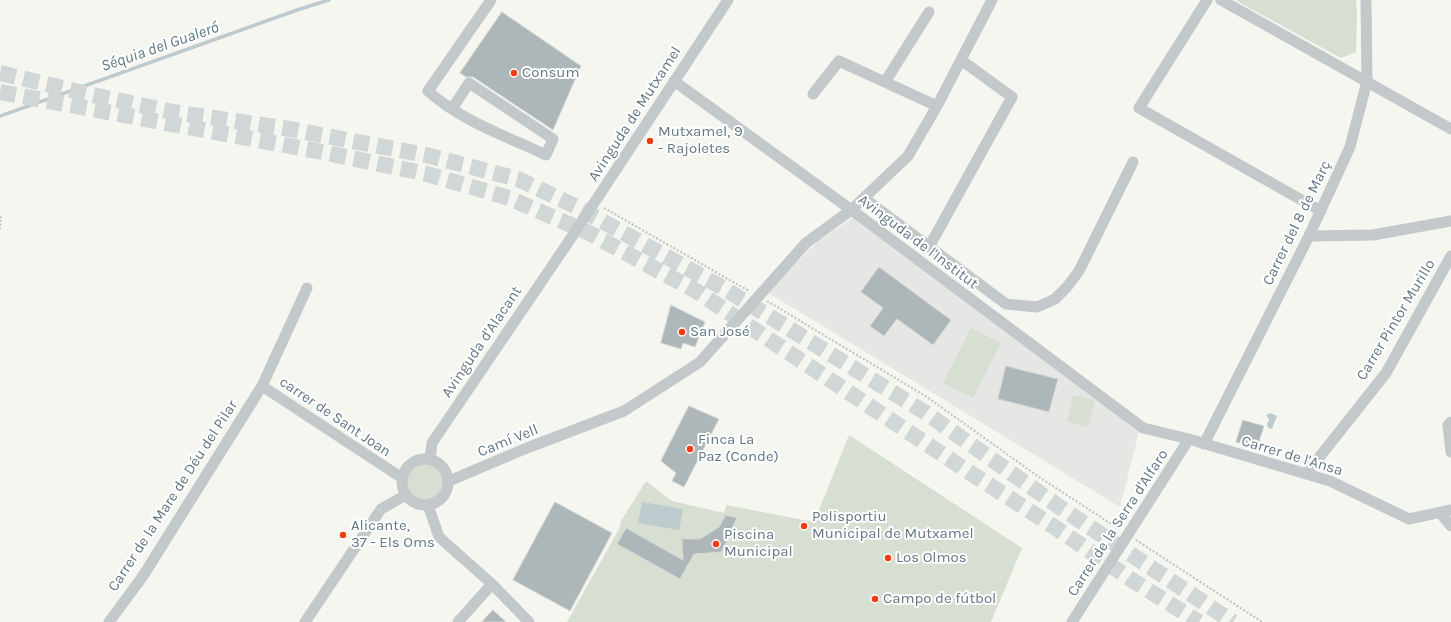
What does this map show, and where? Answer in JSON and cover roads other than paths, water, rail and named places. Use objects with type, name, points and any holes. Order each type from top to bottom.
[{"type":"street","points":[[452,109],[469,83],[552,139],[546,155],[461,116],[428,91],[491,0]]},
{"type":"street","name":"Avinguda de Mutxamel","points":[[567,244],[728,0]]},
{"type":"street","name":"Camí Vell","points":[[449,481],[527,448],[624,411],[700,362],[806,243],[852,210],[908,156],[937,106],[992,0]]},
{"type":"street","points":[[1207,0],[1139,108],[1321,210]]},
{"type":"street","points":[[1221,0],[1451,129]]},
{"type":"street","name":"Carrer del 8 de Març","points":[[1204,444],[1309,236],[1350,147],[1367,81],[1366,0]]},
{"type":"street","points":[[885,82],[929,12]]},
{"type":"street","points":[[929,247],[1012,97],[961,60]]},
{"type":"street","points":[[813,94],[839,61],[937,106]]},
{"type":"street","name":"Avinguda de l'Institut","points":[[674,81],[852,210],[1143,428]]},
{"type":"street","points":[[865,198],[1006,304],[1037,307],[1054,299],[1067,287],[1079,270],[1133,162]]},
{"type":"street","points":[[1309,236],[1373,235],[1451,221]]},
{"type":"street","name":"Avinguda d'Alacant","points":[[430,459],[432,443],[567,244]]},
{"type":"street","name":"Carrer Pintor Murillo","points":[[1306,474],[1386,373],[1451,256]]},
{"type":"street","name":"carrer de Sant Joan","points":[[307,288],[262,386],[402,478]]},
{"type":"street","name":"Carrer de la Mare de Déu del Pilar","points":[[109,622],[143,576],[262,386]]},
{"type":"street","points":[[1451,422],[1448,425],[1451,452]]},
{"type":"street","name":"Carrer de l'Ansa","points":[[1143,428],[1204,444],[1330,481],[1409,520],[1445,512]]},
{"type":"street","name":"Carrer de la Serra d'Alfaro","points":[[1072,622],[1188,440]]},
{"type":"street","points":[[430,459],[443,467],[449,481],[448,488],[441,500],[435,504],[416,504],[406,495],[403,489],[402,478],[405,470],[410,464],[416,460],[430,459]]},
{"type":"street","points":[[305,622],[381,509],[406,495]]},
{"type":"street","points":[[428,505],[439,537],[492,584],[529,622]]},
{"type":"street","points":[[1445,512],[1451,526]]},
{"type":"street","points":[[458,622],[492,584]]},
{"type":"waterway","name":"Séquia del Gualeró","points":[[0,116],[329,0]]},
{"type":"tunnel","points":[[0,73],[173,112],[290,129],[426,155],[518,179],[575,206],[725,289],[926,413],[1061,508],[1233,622]]},
{"type":"tunnel","points":[[0,92],[322,152],[427,174],[509,198],[587,232],[696,291],[1053,526],[1132,580],[1199,622]]},
{"type":"place","name":"Consum","points":[[514,73]]},
{"type":"place","name":"Mutxamel, 9 - Rajoletes","points":[[650,141]]},
{"type":"place","name":"San José","points":[[682,332]]},
{"type":"place","name":"Finca La Paz (Conde)","points":[[690,449]]},
{"type":"place","name":"Polisportiu Municipal de Mutxamel","points":[[804,526]]},
{"type":"place","name":"Alicante, 37 - Els Oms","points":[[343,535]]},
{"type":"place","name":"Piscina Municipal","points":[[716,544]]},
{"type":"place","name":"Los Olmos","points":[[888,558]]},
{"type":"place","name":"Campo de fútbol","points":[[875,599]]}]
